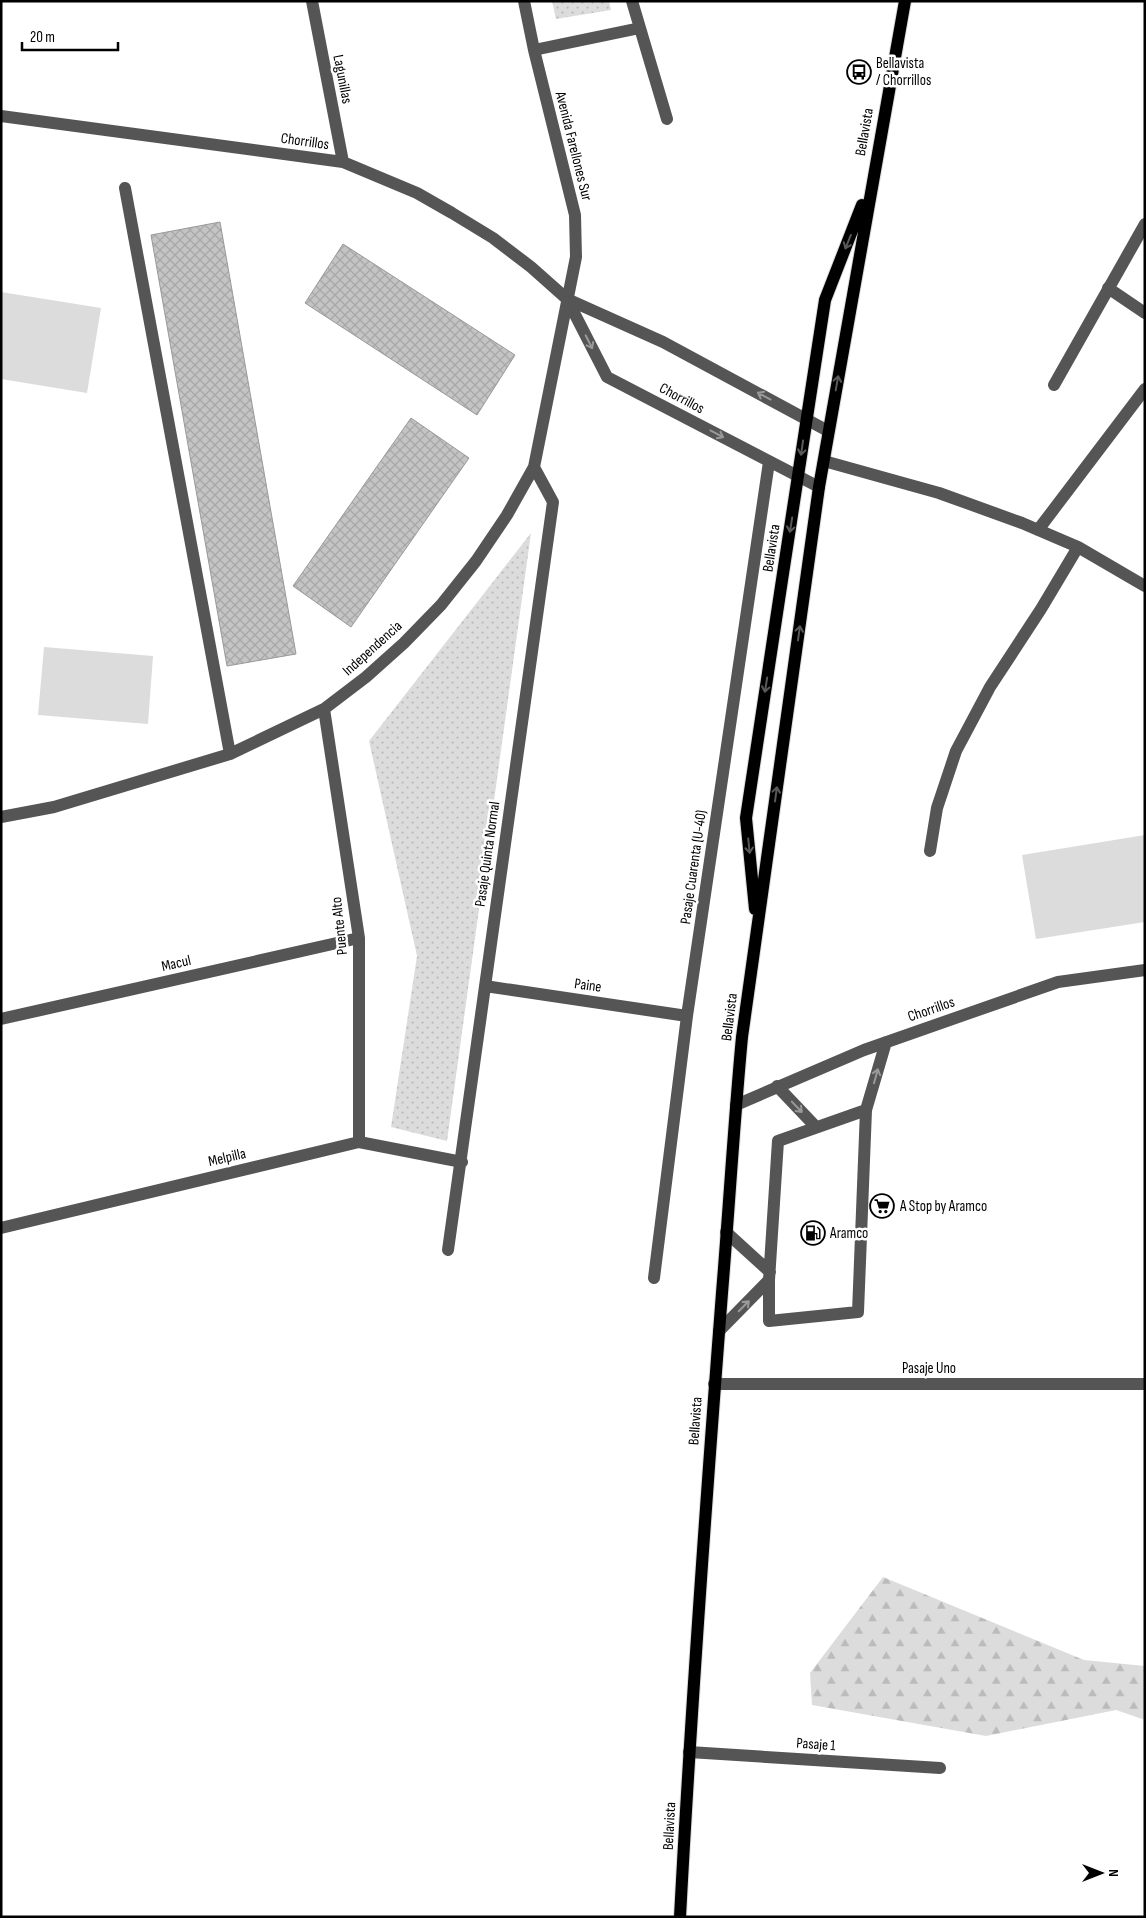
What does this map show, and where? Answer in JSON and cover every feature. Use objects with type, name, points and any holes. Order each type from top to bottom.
[{"type":"main road","name":"Bellavista","points":[[680,1917],[689,1752],[714,1384],[742,1037],[819,487],[905,1]]},
{"type":"main road","name":"Bellavista","points":[[758,929],[746,818],[798,476],[825,300],[872,180]]},
{"type":"street","name":"Lagunillas","points":[[312,1],[342,162]]},
{"type":"street","name":"Avenida Farellones Sur","points":[[524,1],[534,50],[575,215],[576,257],[567,299]]},
{"type":"street","points":[[632,1],[667,119]]},
{"type":"street","points":[[534,50],[640,28]]},
{"type":"street","name":"Chorrillos","points":[[1,116],[342,162],[417,193],[452,212],[493,238],[531,267],[567,299],[664,342],[828,431]]},
{"type":"street","points":[[125,188],[230,754]]},
{"type":"street","points":[[1054,385],[1145,224]]},
{"type":"street","points":[[1108,288],[1145,313]]},
{"type":"street","name":"Chorrillos","points":[[567,299],[607,377],[819,487]]},
{"type":"street","name":"Independencia","points":[[1,817],[54,807],[230,754],[324,709],[366,677],[441,605],[476,562],[507,516],[534,467],[567,299]]},
{"type":"street","points":[[1038,530],[1145,389]]},
{"type":"street","points":[[824,461],[939,493],[1038,530],[1078,547],[1145,586]]},
{"type":"street","name":"Pasaje Cuarenta (U-40)","points":[[654,1278],[687,1016],[769,462]]},
{"type":"street","name":"Pasaje Quinta Normal","points":[[448,1250],[462,1162],[553,502],[534,467]]},
{"type":"street","points":[[930,851],[937,808],[956,751],[990,687],[1041,609],[1078,547]]},
{"type":"street","name":"Puente Alto","points":[[324,709],[359,938],[359,1142]]},
{"type":"street","name":"Macul","points":[[1,1019],[359,938]]},
{"type":"street","name":"Chorrillos","points":[[736,1105],[777,1086],[886,1042],[1058,982],[1145,970]]},
{"type":"street","name":"Paine","points":[[485,986],[687,1016]]},
{"type":"street","points":[[866,1110],[778,1141],[769,1276],[769,1320],[858,1312],[866,1110],[886,1042]]},
{"type":"street","points":[[777,1086],[816,1127]]},
{"type":"street","name":"Melpilla","points":[[1,1228],[359,1142],[462,1162]]},
{"type":"street","points":[[726,1232],[769,1276]]},
{"type":"street","points":[[719,1331],[769,1276]]},
{"type":"street","name":"Pasaje Uno","points":[[714,1384],[1145,1384]]},
{"type":"street","name":"Pasaje 1","points":[[689,1752],[940,1768]]},
{"type":"green space","points":[[552,1],[609,1],[611,10],[556,19]]},
{"type":"green space","points":[[1,292],[101,308],[87,393],[1,379]]},
{"type":"green space","points":[[531,533],[447,1141],[391,1127],[417,956],[369,741]]},
{"type":"green space","points":[[44,647],[153,656],[148,724],[38,715]]},
{"type":"green space","points":[[1145,835],[1145,922],[1036,939],[1022,855]]},
{"type":"green space","points":[[883,1577],[1084,1660],[1145,1666],[1145,1720],[1116,1710],[986,1736],[812,1705],[810,1673]]},
{"type":"building","points":[[220,222],[296,654],[227,666],[151,235]]},
{"type":"building","points":[[343,244],[515,355],[477,415],[305,303]]},
{"type":"building","points":[[411,418],[469,458],[351,627],[293,586]]},
{"type":"place","name":"Bellavista / Chorrillos","points":[[859,72]]},
{"type":"place","name":"A Stop by Aramco","points":[[882,1206]]},
{"type":"place","name":"Aramco","points":[[813,1233]]}]
